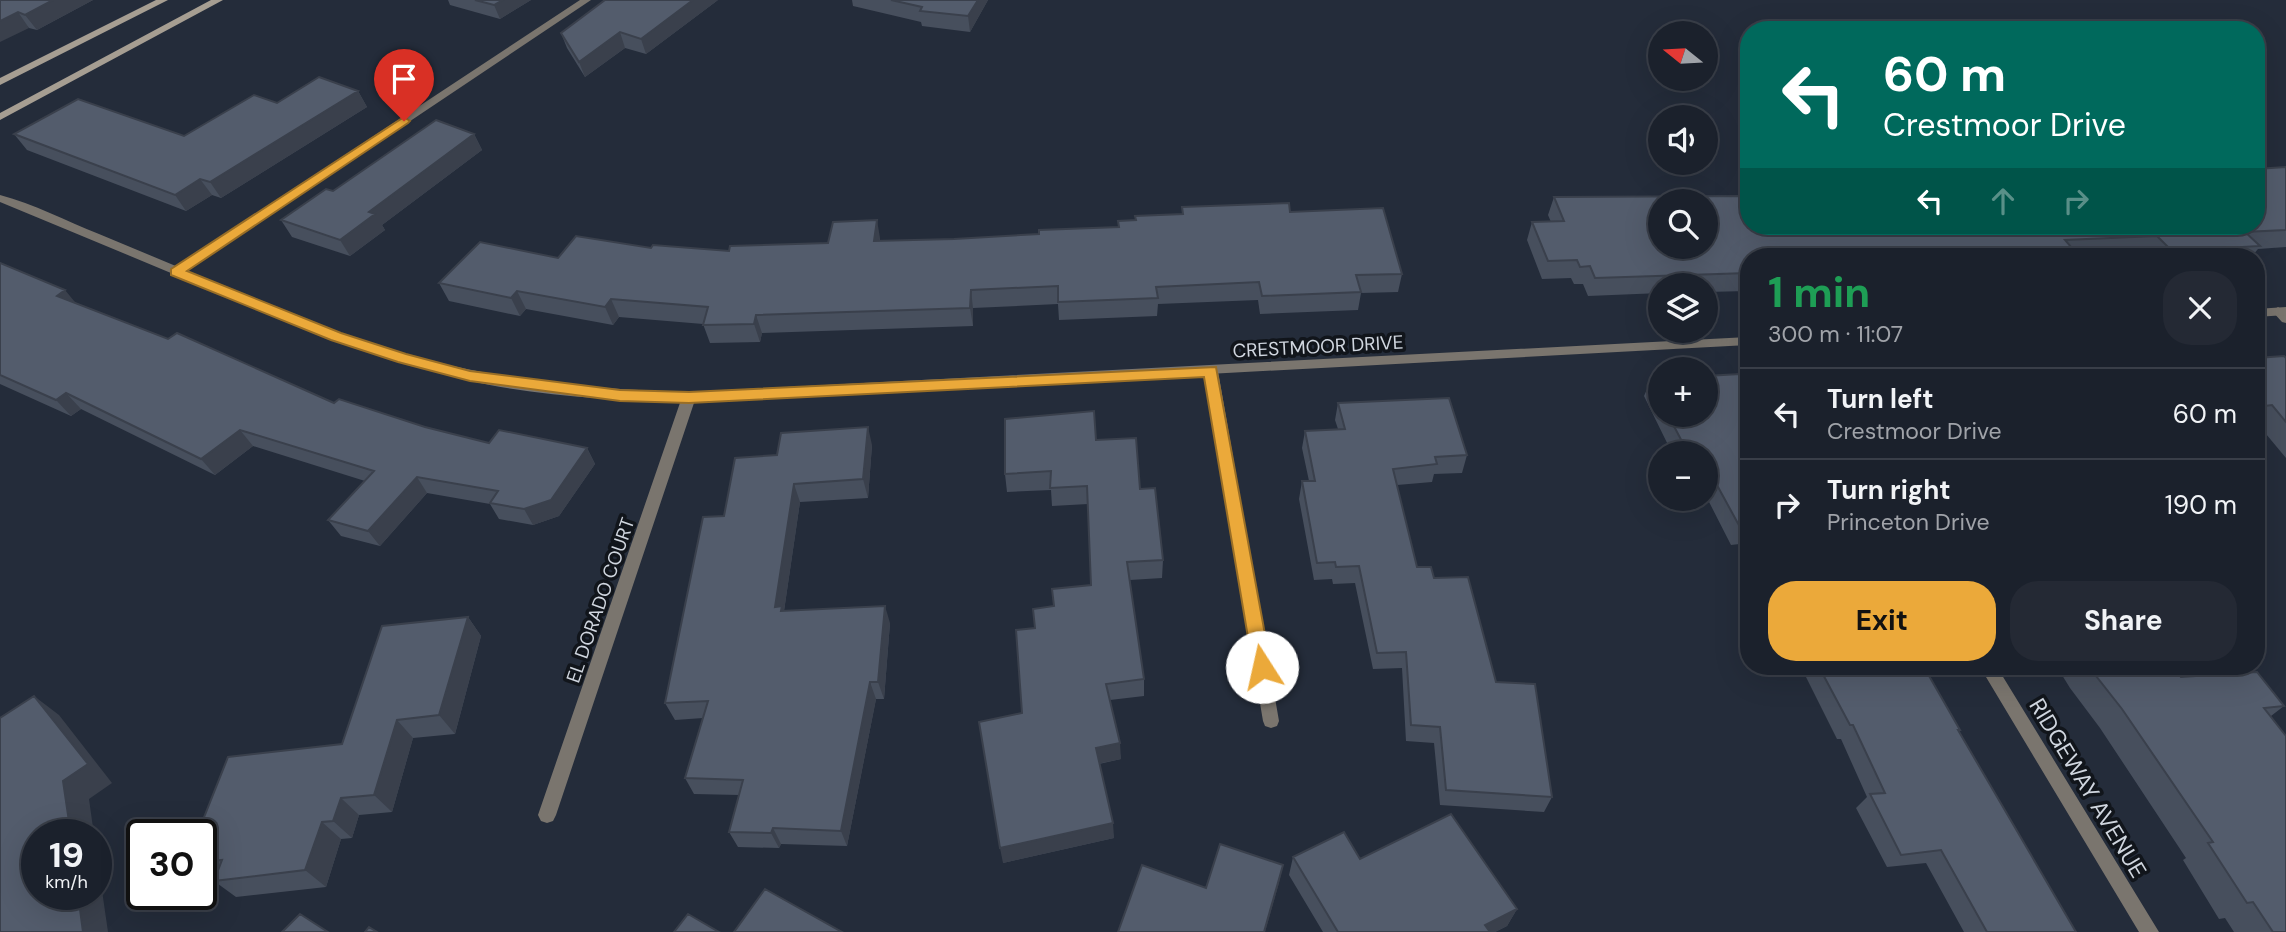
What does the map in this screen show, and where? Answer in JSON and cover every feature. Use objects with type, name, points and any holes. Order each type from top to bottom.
[{"type":"main road","points":[[0,82],[163,0]]},
{"type":"main road","points":[[0,117],[218,0]]},
{"type":"street","points":[[176,272],[586,0]]},
{"type":"street","name":"CRESTMOOR DRIVE","points":[[0,198],[336,336],[404,359],[470,376],[620,395],[689,397],[1740,341]]},
{"type":"street","points":[[2265,313],[2283,314]]},
{"type":"street","points":[[1211,371],[1271,721]]},
{"type":"street","name":"EL DORADO COURT","points":[[547,815],[689,397]]},
{"type":"street","name":"RIDGEWAY AVENUE","points":[[1992,675],[2150,932]]},
{"type":"building","points":[[0,0],[53,0],[25,15],[18,12],[0,21]]},
{"type":"building","points":[[475,0],[503,0],[494,5]]},
{"type":"building","points":[[605,0],[693,0],[641,39],[620,32],[579,62],[561,33]]},
{"type":"building","points":[[891,0],[978,0],[968,16],[920,11],[922,7]]},
{"type":"building","points":[[319,77],[358,91],[210,182],[200,179],[175,195],[14,134],[78,99],[184,136],[254,95],[277,103]]},
{"type":"building","points":[[436,120],[474,134],[369,212],[375,214],[340,240],[281,220],[326,189],[333,191]]},
{"type":"building","points":[[2286,167],[2286,230],[2265,231],[2265,168]]},
{"type":"building","points":[[1718,196],[1740,196],[1740,235],[2248,235],[2260,246],[2169,248],[2157,236],[2065,240],[2072,248],[1740,248],[1740,273],[1648,273],[1648,276],[1595,278],[1590,266],[1580,267],[1577,260],[1548,261],[1532,222],[1564,221],[1554,197],[1648,197],[1648,259],[1718,259]]},
{"type":"building","points":[[1289,203],[1290,212],[1383,208],[1402,274],[1356,275],[1361,292],[1262,296],[1259,282],[1156,287],[1158,298],[1058,302],[1058,286],[971,290],[970,308],[756,315],[754,324],[703,325],[708,307],[611,299],[605,307],[517,291],[511,298],[439,283],[480,242],[558,258],[576,236],[651,248],[653,245],[729,251],[730,246],[828,243],[833,222],[877,220],[874,241],[954,239],[1039,234],[1039,230],[1119,227],[1118,221],[1136,220],[1135,216],[1183,214],[1182,207]]},
{"type":"building","points":[[0,263],[65,290],[57,296],[168,339],[177,333],[334,403],[339,399],[425,427],[489,443],[499,430],[587,448],[551,500],[524,509],[490,503],[498,491],[417,477],[368,531],[328,520],[374,471],[240,430],[201,459],[66,393],[56,400],[0,375]]},
{"type":"building","points":[[2265,357],[2286,358],[2286,422],[2272,405],[2265,406]]},
{"type":"building","points":[[1740,374],[1740,527],[1718,487],[1718,441],[1682,441],[1674,427],[1718,427],[1718,375]]},
{"type":"building","points":[[1449,398],[1467,455],[1435,457],[1437,464],[1393,469],[1417,567],[1431,567],[1434,578],[1468,577],[1496,682],[1535,684],[1552,797],[1446,790],[1440,727],[1411,725],[1406,652],[1377,653],[1359,566],[1336,567],[1335,562],[1317,563],[1302,481],[1315,481],[1305,431],[1345,429],[1338,403]]},
{"type":"building","points":[[1094,411],[1096,440],[1136,438],[1140,489],[1155,488],[1163,560],[1127,562],[1144,679],[1106,684],[1120,743],[1096,748],[1113,823],[1000,848],[979,722],[1022,713],[1016,630],[1035,628],[1033,609],[1054,606],[1052,589],[1091,585],[1087,486],[1050,488],[1051,471],[1005,474],[1005,419]]},
{"type":"building","points":[[868,427],[863,479],[794,484],[775,607],[782,606],[781,611],[885,606],[878,682],[870,682],[841,831],[773,828],[771,833],[729,832],[743,780],[685,778],[708,701],[665,703],[703,517],[724,516],[735,458],[777,455],[781,433]]},
{"type":"building","points":[[468,617],[439,715],[397,720],[374,795],[341,798],[333,821],[322,822],[305,870],[217,881],[222,860],[217,860],[217,819],[203,819],[228,757],[342,744],[382,626]]},
{"type":"building","points":[[1823,675],[1929,675],[2076,932],[1987,932],[1941,850],[1901,855],[1870,794],[1885,793],[1853,725],[1850,725]]},
{"type":"building","points":[[2095,675],[2259,675],[2284,706],[2264,708],[2286,736],[2286,932],[2273,932],[2253,902],[2247,903],[2208,843],[2213,842],[2122,709]]},
{"type":"building","points":[[34,696],[88,764],[63,781],[69,819],[21,819],[21,910],[80,910],[83,932],[0,932],[0,718]]},
{"type":"building","points":[[1451,814],[1517,909],[1485,925],[1490,932],[1338,932],[1293,857],[1344,832],[1360,859]]},
{"type":"building","points":[[1220,844],[1283,865],[1264,932],[1118,932],[1142,865],[1206,888]]},
{"type":"building","points":[[765,889],[842,932],[734,932]]},
{"type":"building","points":[[300,914],[328,932],[282,932]]},
{"type":"building","points":[[688,914],[719,932],[674,932]]},
{"type":"route","points":[[404,121],[176,272],[336,336],[404,359],[470,376],[620,395],[689,397],[1211,371],[1262,667]]}]
